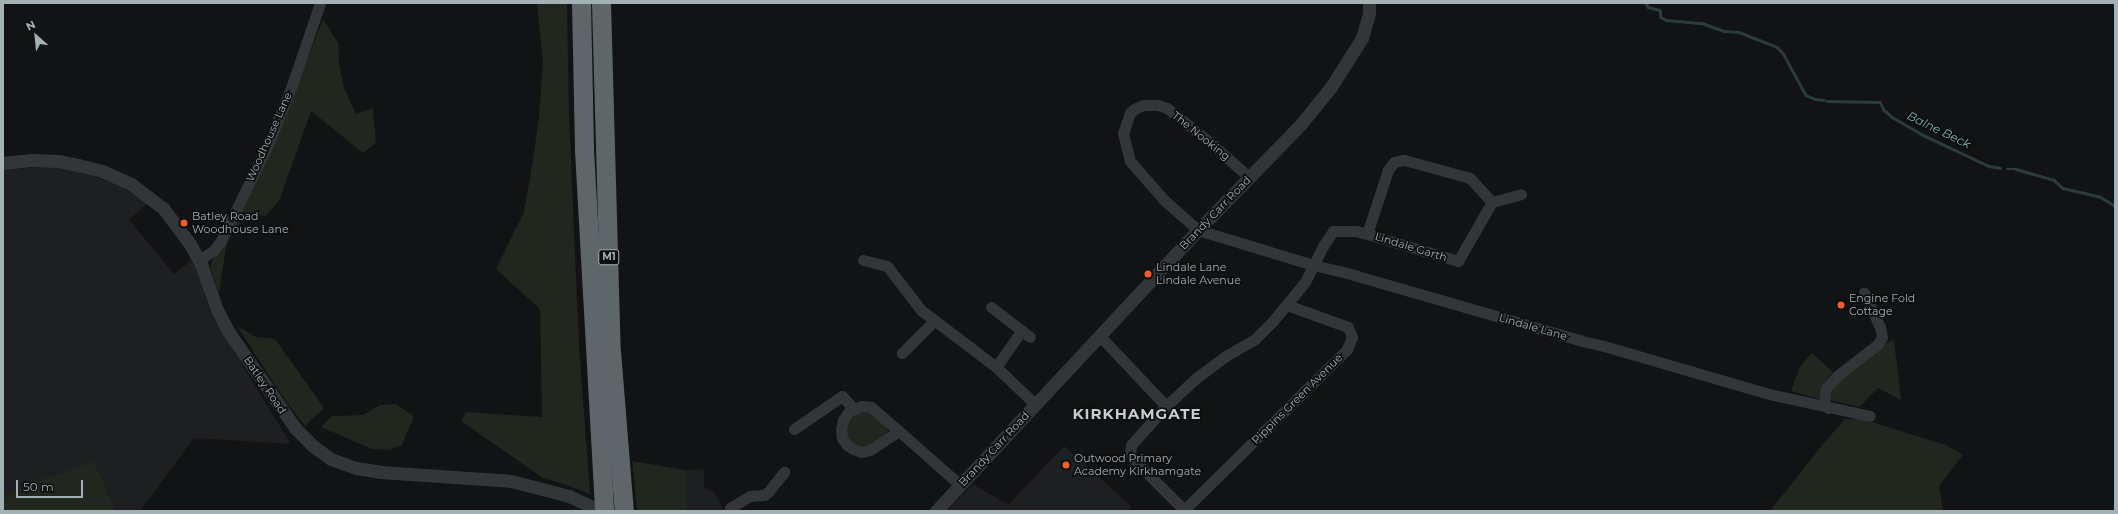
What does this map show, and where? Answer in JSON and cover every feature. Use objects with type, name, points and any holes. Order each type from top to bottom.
[{"type":"highway","name":"M1","points":[[581,3],[584,150],[602,511]]},
{"type":"highway","name":"M1","points":[[601,3],[611,351],[624,511]]},
{"type":"street","name":"Woodhouse Lane","points":[[199,260],[213,251],[221,241],[269,142],[292,85],[320,3]]},
{"type":"street","name":"Brandy Carr Road","points":[[936,511],[1198,230],[1301,124],[1347,64],[1362,38],[1369,13],[1369,3]]},
{"type":"street","name":"The Nooking","points":[[1198,230],[1164,200],[1130,161],[1123,133],[1125,124],[1134,109],[1148,104],[1167,108],[1208,140],[1249,177]]},
{"type":"street","name":"Batley Road","points":[[3,163],[31,160],[58,161],[102,172],[130,184],[163,208],[186,238],[199,260],[217,310],[230,334],[295,428],[313,446],[331,459],[356,468],[380,472],[490,478],[538,487],[569,496],[602,511]]},
{"type":"street","name":"Lindale Garth","points":[[1313,265],[1333,231],[1356,231],[1458,261],[1492,202],[1470,178],[1404,160],[1394,162],[1388,170],[1367,234]]},
{"type":"street","points":[[1492,202],[1521,194]]},
{"type":"street","name":"Lindale Lane","points":[[1198,230],[1313,265],[1398,288],[1447,304],[1604,346],[1769,394],[1870,416]]},
{"type":"street","points":[[863,260],[887,266],[921,310],[996,367],[1035,404]]},
{"type":"street","name":"Pippins Green Avenue","points":[[1287,305],[1348,326],[1352,337],[1347,349],[1184,511],[1130,454],[1131,445],[1166,406],[1195,379],[1224,357],[1255,339],[1287,305],[1305,282],[1313,265]]},
{"type":"street","points":[[1828,408],[1824,402],[1826,388],[1837,376],[1878,344],[1882,338],[1880,327],[1864,293]]},
{"type":"street","points":[[991,307],[1026,334],[996,367]]},
{"type":"street","points":[[901,352],[934,321]]},
{"type":"street","points":[[1100,336],[1166,406]]},
{"type":"street","points":[[794,429],[842,396],[854,409]]},
{"type":"street","points":[[899,431],[870,450],[862,452],[853,449],[842,438],[841,428],[843,420],[849,412],[862,406],[871,407],[899,431],[960,485]]},
{"type":"street","points":[[729,511],[730,508],[750,496],[764,495],[784,472]]},
{"type":"shaded area","points":[[537,3],[567,3],[569,116],[579,345],[590,494],[543,478],[461,421],[466,412],[542,417],[540,309],[496,269],[524,212],[533,160],[539,117],[543,62]]},
{"type":"shaded area","points":[[323,19],[338,43],[339,63],[344,88],[356,114],[373,108],[376,143],[363,153],[311,111],[279,201],[265,216],[244,213],[239,225],[227,241],[274,144]]},
{"type":"shaded area","points":[[57,166],[80,171],[120,186],[148,203],[129,220],[174,274],[193,259],[211,314],[291,444],[194,438],[140,511],[118,511],[115,508],[94,461],[3,496],[3,170]]},
{"type":"shaded area","points":[[227,241],[219,293],[210,267],[212,260]]},
{"type":"shaded area","points":[[237,326],[256,337],[275,339],[324,408],[305,426],[280,393]]},
{"type":"shaded area","points":[[1891,340],[1894,341],[1901,400],[1878,388],[1859,407],[1830,400],[1834,385],[1851,368]]},
{"type":"shaded area","points":[[1812,353],[1833,372],[1824,383],[1819,399],[1791,391],[1800,367]]},
{"type":"shaded area","points":[[396,404],[414,416],[402,445],[389,450],[372,449],[321,427],[332,416],[363,415],[380,405]]},
{"type":"shaded area","points":[[868,410],[887,424],[888,434],[865,449],[847,441],[844,424],[853,413]]},
{"type":"shaded area","points":[[1845,419],[1862,419],[1946,445],[1963,455],[1939,486],[1943,511],[1770,511],[1823,444]]},
{"type":"shaded area","name":"Outwood Primary Academy Kirkhamgate","points":[[1064,446],[1131,506],[1128,511],[947,511],[973,484],[1008,505]]},
{"type":"shaded area","points":[[94,461],[115,508],[114,511],[3,511],[3,496],[41,480]]},
{"type":"shaded area","points":[[632,461],[686,470],[686,511],[637,511]]},
{"type":"shaded area","points":[[704,469],[704,488],[715,493],[724,511],[686,511],[686,470]]},
{"type":"waterway","name":"Balne Beck","points":[[1646,3],[1648,7],[1660,10],[1661,17],[1666,20],[1702,23],[1724,31],[1739,32],[1777,47],[1783,53],[1806,95],[1815,99],[1824,100]]},
{"type":"waterway","name":"Balne Beck","points":[[1827,101],[1880,102],[1884,110],[1892,117],[1925,136],[1989,166],[2000,168]]},
{"type":"waterway","name":"Balne Beck","points":[[2007,169],[2016,169],[2054,180],[2063,188],[2099,196],[2115,206]]},
{"type":"place","name":"Batley Road Woodhouse Lane","points":[[184,223]]},
{"type":"place","name":"Lindale Lane Lindale Avenue","points":[[1148,274]]},
{"type":"place","name":"Engine Fold Cottage","points":[[1841,305]]},
{"type":"place","name":"Outwood Primary Academy Kirkhamgate","points":[[1066,465]]},
{"type":"district","name":"KIRKHAMGATE","points":[[1137,414]]}]
